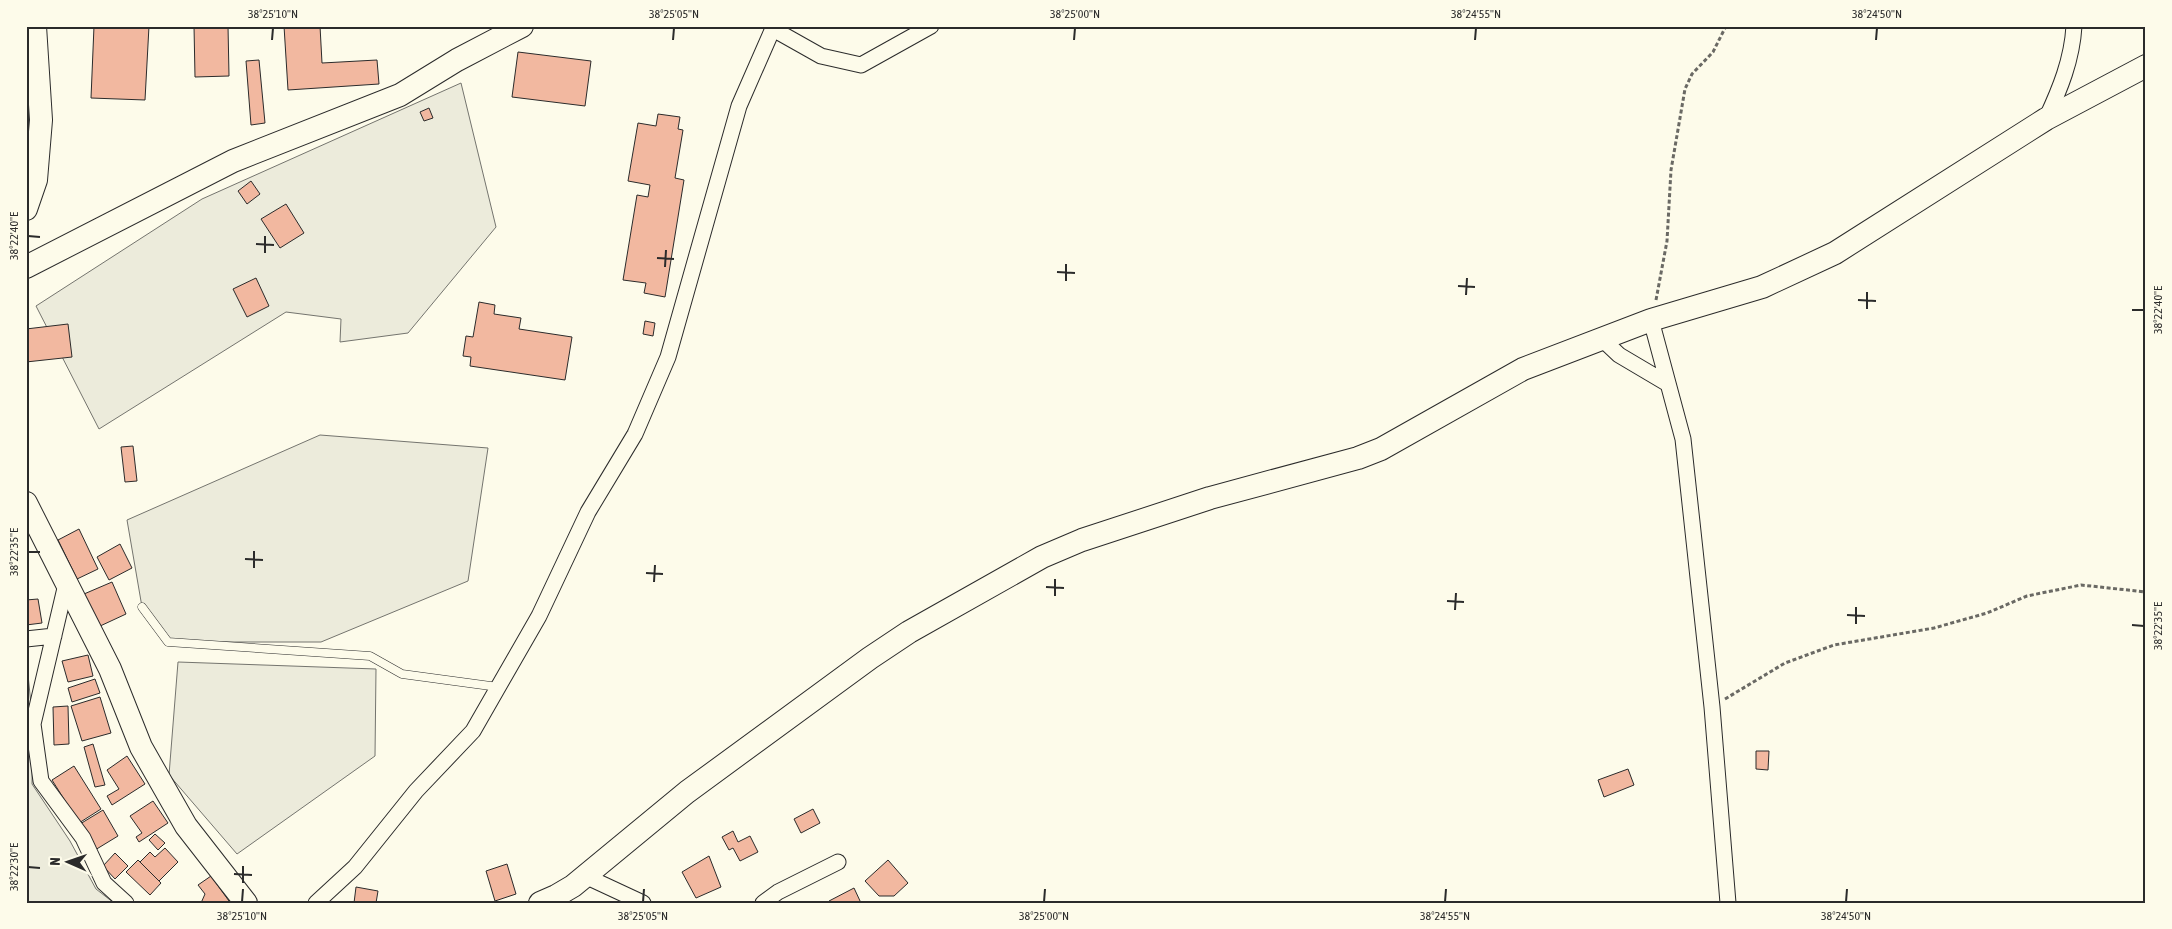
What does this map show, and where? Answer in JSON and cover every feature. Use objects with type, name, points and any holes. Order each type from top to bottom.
[{"type":"street","points":[[26,208],[36,180],[41,120],[35,26]]},
{"type":"street","points":[[26,267],[233,161],[400,95],[457,60],[522,26]]},
{"type":"street","points":[[316,903],[355,867],[416,791],[473,731],[539,616],[588,512],[635,434],[668,357],[739,106],[773,28],[821,56],[861,65],[930,26]]},
{"type":"street","points":[[2046,119],[2060,90],[2069,63],[2074,26]]},
{"type":"street","points":[[540,903],[556,896],[585,876],[687,792],[870,658],[925,622],[1042,557],[1082,540],[1210,498],[1358,458],[1381,449],[1523,369],[1651,320],[1762,287],[1835,252],[2046,119],[2146,66]]},
{"type":"street","points":[[1651,320],[1683,439],[1712,708],[1728,903]]},
{"type":"street","points":[[1601,338],[1618,355],[1668,384]]},
{"type":"street","points":[[26,503],[110,669],[141,747],[186,826],[246,903]]},
{"type":"street","points":[[66,584],[33,724],[41,781],[84,838],[104,882],[126,903]]},
{"type":"street","points":[[26,639],[54,636]]},
{"type":"street","points":[[763,903],[778,892],[838,862]]},
{"type":"street","points":[[585,876],[643,903]]},
{"type":"lane","points":[[142,607],[168,642],[370,656],[402,674],[498,687]]},
{"type":"path","points":[[1651,320],[1667,241],[1671,170],[1685,89],[1692,74],[1713,52],[1726,26]]},
{"type":"path","points":[[1712,708],[1784,662],[1834,645],[1934,628],[1988,613],[2027,596],[2080,584],[2146,592]]},
{"type":"shaded area","points":[[461,83],[496,227],[408,333],[340,342],[341,319],[286,312],[99,429],[36,306],[202,199]]},
{"type":"shaded area","points":[[320,435],[488,448],[468,581],[321,642],[168,642],[142,607],[127,520]]},
{"type":"shaded area","points":[[26,655],[33,724],[32,784],[70,841],[96,889],[114,903],[26,903]]},
{"type":"shaded area","points":[[178,662],[376,669],[375,756],[237,854],[169,775]]},
{"type":"building","points":[[94,26],[149,26],[145,100],[91,98]]},
{"type":"building","points":[[194,26],[228,26],[229,76],[195,77]]},
{"type":"building","points":[[284,26],[320,26],[322,63],[377,60],[379,84],[288,90]]},
{"type":"building","points":[[518,52],[591,61],[585,106],[512,97]]},
{"type":"building","points":[[259,60],[265,123],[251,125],[246,61]]},
{"type":"building","points":[[429,108],[433,118],[424,121],[420,112]]},
{"type":"building","points":[[658,114],[680,117],[678,129],[683,130],[675,178],[684,180],[665,297],[644,293],[646,283],[623,280],[637,195],[648,197],[650,185],[628,181],[638,123],[656,126]]},
{"type":"building","points":[[251,181],[260,194],[247,204],[238,191]]},
{"type":"building","points":[[286,204],[304,233],[280,248],[261,219]]},
{"type":"building","points":[[256,278],[269,306],[247,317],[233,289]]},
{"type":"building","points":[[479,302],[495,305],[494,314],[521,318],[519,329],[572,337],[565,380],[470,366],[471,357],[463,356],[466,336],[473,337]]},
{"type":"building","points":[[645,321],[655,323],[653,336],[643,334]]},
{"type":"building","points":[[68,324],[72,357],[26,362],[26,329]]},
{"type":"building","points":[[133,446],[137,481],[125,482],[121,447]]},
{"type":"building","points":[[79,529],[98,569],[77,579],[58,540]]},
{"type":"building","points":[[120,544],[132,568],[109,580],[97,557]]},
{"type":"building","points":[[112,582],[126,614],[98,627],[84,594]]},
{"type":"building","points":[[38,599],[42,623],[26,625],[26,600]]},
{"type":"building","points":[[88,655],[93,676],[68,682],[62,661]]},
{"type":"building","points":[[95,679],[100,693],[72,702],[68,688]]},
{"type":"building","points":[[100,697],[111,733],[82,741],[71,706]]},
{"type":"building","points":[[68,706],[69,744],[54,745],[53,707]]},
{"type":"building","points":[[93,744],[105,785],[95,787],[84,747]]},
{"type":"building","points":[[1756,751],[1769,751],[1768,770],[1756,769]]},
{"type":"building","points":[[127,756],[145,784],[112,805],[107,796],[119,789],[107,770]]},
{"type":"building","points":[[74,766],[101,809],[79,823],[52,780]]},
{"type":"building","points":[[1628,769],[1634,785],[1604,797],[1598,780]]},
{"type":"building","points":[[153,801],[168,823],[139,842],[136,837],[142,833],[130,816]]},
{"type":"building","points":[[813,809],[820,823],[801,833],[794,819]]},
{"type":"building","points":[[103,810],[118,836],[95,850],[80,824]]},
{"type":"building","points":[[733,831],[738,842],[750,836],[758,852],[740,861],[733,848],[729,850],[722,837]]},
{"type":"building","points":[[155,834],[165,843],[158,850],[149,840]]},
{"type":"building","points":[[165,848],[178,862],[159,881],[140,862],[150,852],[155,857]]},
{"type":"building","points":[[115,853],[128,866],[115,879],[103,866]]},
{"type":"building","points":[[709,856],[721,887],[696,898],[682,872]]},
{"type":"building","points":[[138,860],[161,883],[150,895],[126,872]]},
{"type":"building","points":[[888,860],[908,883],[894,896],[879,896],[865,881]]},
{"type":"building","points":[[507,864],[516,894],[495,901],[486,871]]},
{"type":"building","points":[[211,876],[229,901],[228,903],[201,903],[205,894],[198,885]]},
{"type":"building","points":[[356,887],[378,891],[376,903],[354,903]]},
{"type":"building","points":[[854,888],[861,903],[830,903],[829,901]]}]
